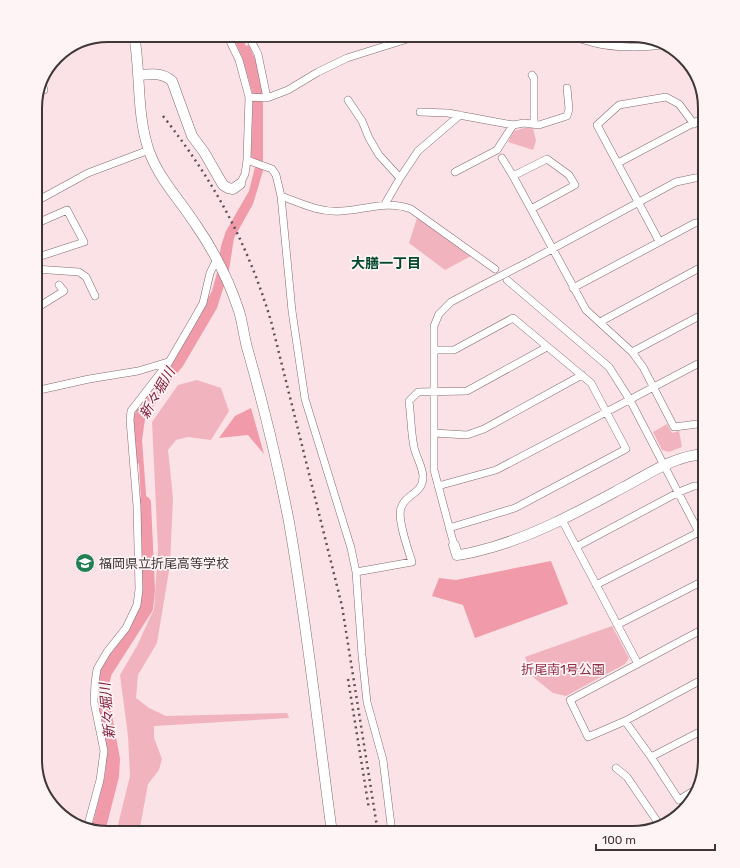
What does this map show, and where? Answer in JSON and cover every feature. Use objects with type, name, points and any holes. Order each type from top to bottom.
[{"type":"street","points":[[135,42],[140,115],[149,150],[171,191],[197,225],[230,288],[239,312],[244,338],[261,396],[288,520],[319,725],[331,826]]},
{"type":"street","points":[[138,75],[158,74],[166,76],[172,81],[192,136],[204,152],[223,185],[233,189],[240,184],[249,161],[249,97],[239,60],[230,42]]},
{"type":"street","points":[[252,42],[258,54],[267,98]]},
{"type":"street","points":[[249,97],[267,98],[288,90],[318,72],[347,58],[398,42]]},
{"type":"street","points":[[590,42],[596,44],[647,47],[655,46]]},
{"type":"street","points":[[532,75],[534,78],[534,124]]},
{"type":"street","points":[[420,112],[448,113],[513,125],[524,123],[539,125],[567,116],[569,109],[567,88]]},
{"type":"street","points":[[659,241],[597,125],[619,105],[666,97],[679,104],[694,124]]},
{"type":"street","points":[[348,100],[362,122],[379,155],[400,178]]},
{"type":"street","points":[[385,204],[418,151],[460,116]]},
{"type":"street","points":[[618,163],[698,122]]},
{"type":"street","points":[[455,172],[497,150],[513,125]]},
{"type":"street","points":[[42,198],[88,173],[149,150]]},
{"type":"street","points":[[502,158],[586,310],[632,352],[643,367],[674,427],[698,425]]},
{"type":"street","points":[[513,176],[547,159],[569,175],[575,185],[531,209]]},
{"type":"street","points":[[249,161],[272,169],[276,175],[281,196],[292,311],[305,399],[351,548],[356,572],[367,702],[383,760],[391,826]]},
{"type":"street","points":[[698,178],[676,182],[451,302],[439,314],[434,326],[433,392],[434,470],[457,555],[468,554],[510,542],[533,533],[562,520],[664,466],[681,458],[698,455]]},
{"type":"street","points":[[281,196],[317,209],[340,212],[385,204],[411,209],[495,269]]},
{"type":"street","points":[[42,221],[67,210],[84,242],[42,256]]},
{"type":"street","points":[[573,288],[659,241],[698,223]]},
{"type":"street","points":[[88,823],[100,780],[104,751],[94,702],[97,669],[107,652],[126,628],[137,605],[139,589],[137,506],[130,420],[131,411],[168,362],[202,303],[210,273],[216,260]]},
{"type":"street","points":[[42,269],[79,272],[86,277],[95,296]]},
{"type":"street","points":[[600,322],[698,269]]},
{"type":"street","points":[[507,280],[609,367],[630,400],[678,492],[698,524]]},
{"type":"street","points":[[42,305],[64,291],[59,285]]},
{"type":"street","points":[[632,352],[698,317]]},
{"type":"street","points":[[434,350],[454,350],[513,318],[591,383],[626,449],[515,508],[449,528]]},
{"type":"street","points":[[356,572],[412,562],[400,515],[401,507],[405,499],[418,492],[422,486],[424,476],[414,447],[409,401],[418,392],[467,391],[547,347]]},
{"type":"street","points":[[42,389],[89,379],[138,371],[168,362]]},
{"type":"street","points":[[438,486],[496,470],[698,363]]},
{"type":"street","points":[[434,433],[467,434],[484,429],[582,375]]},
{"type":"street","points":[[576,547],[678,492],[698,486]]},
{"type":"street","points":[[562,520],[638,664]]},
{"type":"street","points":[[596,585],[698,532]]},
{"type":"street","points":[[618,625],[698,584]]},
{"type":"street","points":[[698,632],[570,700],[588,737],[625,721],[698,682]]},
{"type":"street","points":[[625,721],[679,800],[688,794]]},
{"type":"street","points":[[651,758],[698,733]]},
{"type":"street","points":[[616,768],[627,777],[657,821]]},
{"type":"green space","points":[[524,128],[533,128],[536,141],[533,150],[508,142],[514,131]]},
{"type":"green space","points":[[417,218],[471,256],[445,270],[409,243]]},
{"type":"green space","points":[[197,380],[221,388],[229,411],[211,440],[188,437],[176,440],[168,450],[173,498],[170,565],[157,643],[138,675],[136,698],[149,708],[166,716],[287,713],[289,718],[154,726],[154,738],[162,759],[159,770],[148,784],[140,826],[118,826],[130,776],[128,736],[120,675],[137,646],[154,609],[158,550],[152,422],[178,385]]},
{"type":"green space","points":[[667,424],[672,433],[679,431],[682,447],[669,452],[662,450],[653,432]]},
{"type":"green space","name":"折尾南1号公園","points":[[612,626],[629,658],[625,664],[566,696],[553,693],[533,677],[525,657]]},
{"type":"water","points":[[235,42],[244,42],[246,46],[249,45],[261,77],[263,103],[263,171],[253,204],[234,238],[229,270],[217,308],[183,366],[169,383],[145,419],[142,440],[148,521],[142,521],[139,464],[136,462],[133,418],[137,409],[176,356],[212,291],[217,273],[221,246],[226,231],[249,191],[255,167],[251,157],[253,95],[242,57]]},
{"type":"water","points":[[251,408],[264,454],[248,435],[219,438],[235,416]]},
{"type":"water","points":[[551,561],[568,604],[475,638],[463,605],[432,596],[439,578],[456,580]]},
{"type":"waterway","name":"新々堀川","points":[[99,825],[112,776],[113,759],[101,694],[102,684],[105,672],[146,608],[148,590],[144,503]]},
{"type":"railway","points":[[163,116],[198,164],[227,213],[251,265],[262,292],[271,321],[342,606],[377,826]]},
{"type":"railway","points":[[348,679],[369,809]]},
{"type":"place","name":"福岡県立折尾高等学校","points":[[85,563]]},
{"type":"district","name":"大膳一丁目","points":[[386,263]]}]
